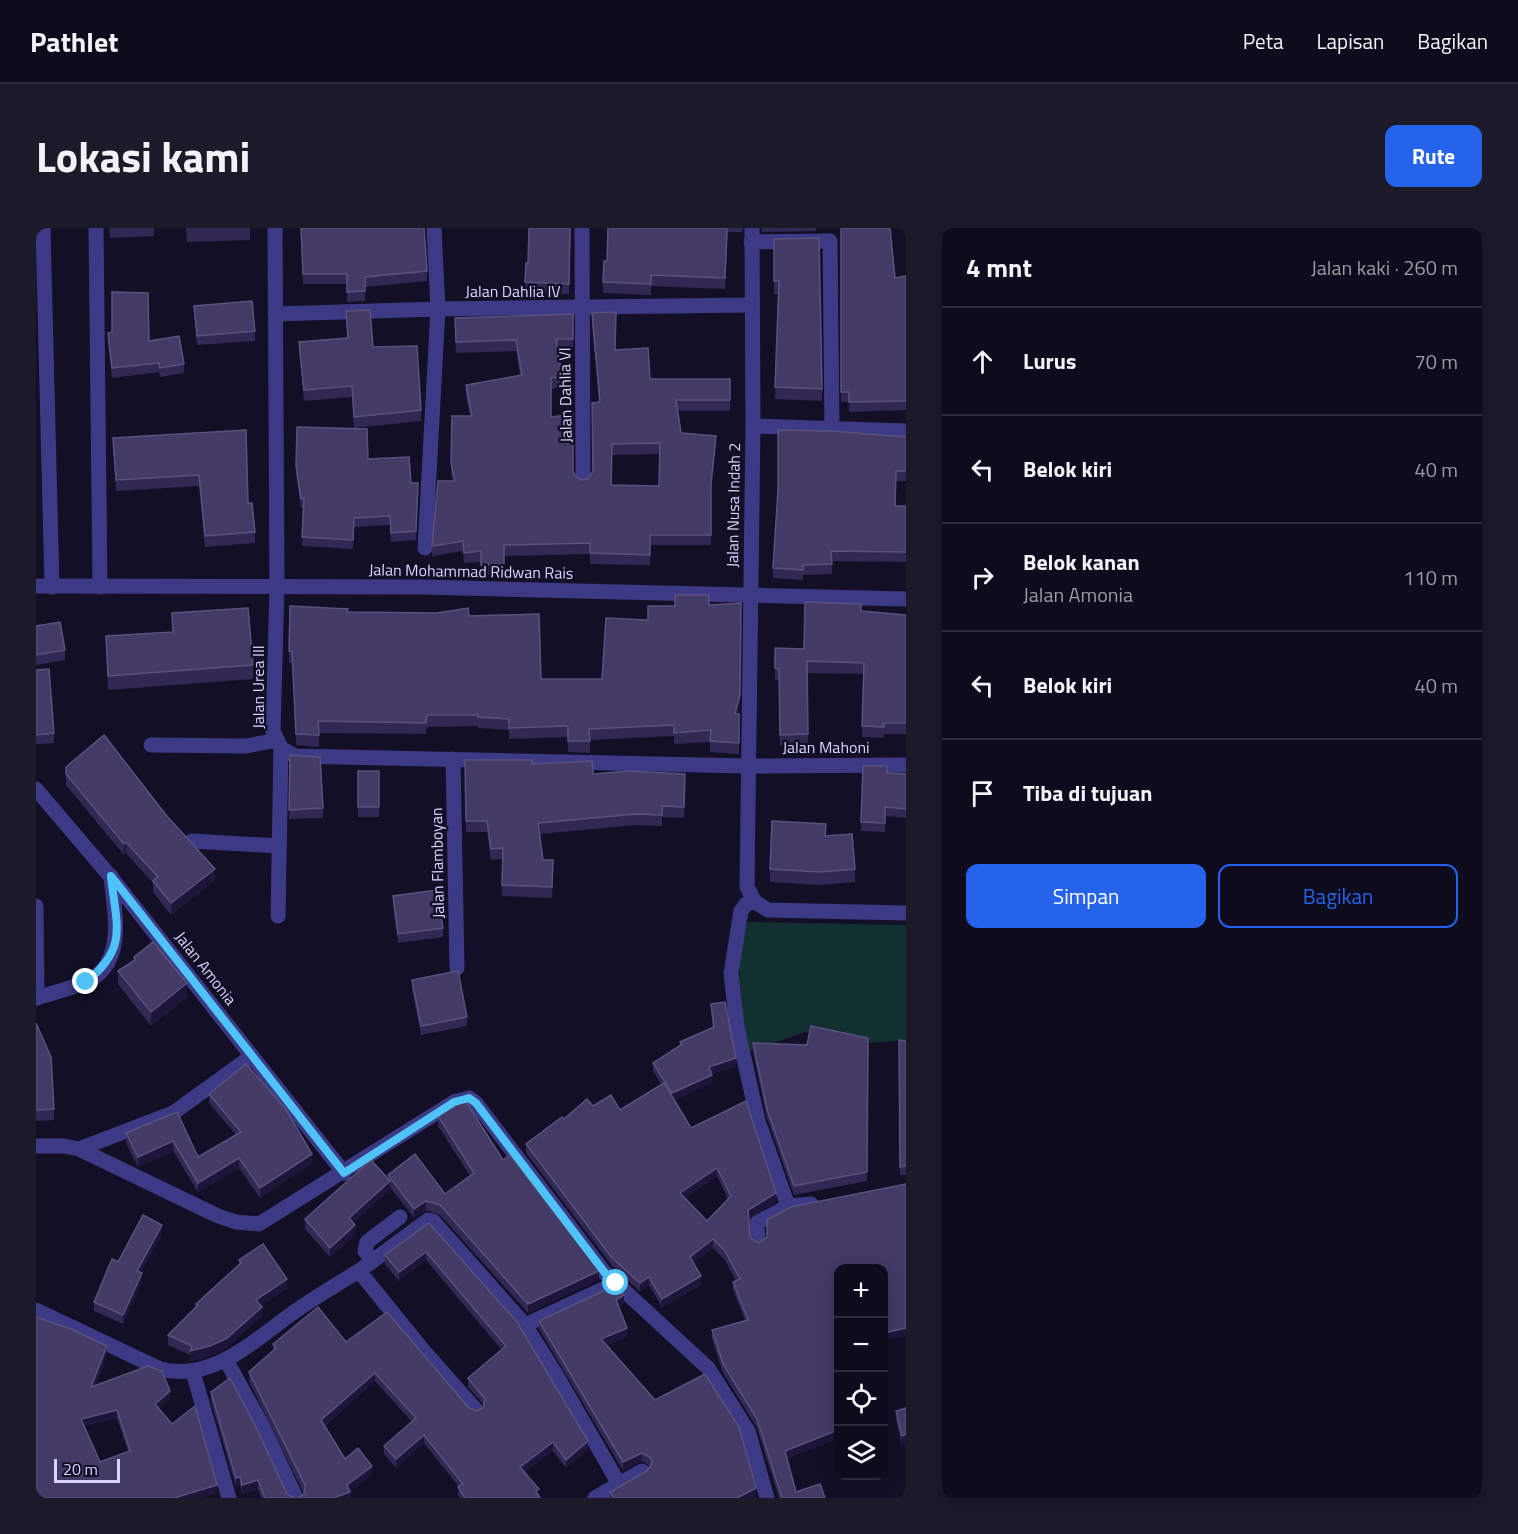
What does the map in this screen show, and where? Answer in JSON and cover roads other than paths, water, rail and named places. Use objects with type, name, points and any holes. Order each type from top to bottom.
[{"type":"street","points":[[43,228],[52,587]]},
{"type":"street","points":[[96,228],[100,587]]},
{"type":"street","name":"Jalan Urea III","points":[[274,228],[277,587],[273,730],[279,744],[295,756],[747,766]]},
{"type":"street","points":[[425,548],[438,309],[434,228]]},
{"type":"street","name":"Jalan Dahlia VI","points":[[582,228],[584,481]]},
{"type":"street","points":[[753,426],[752,235],[830,241],[832,429]]},
{"type":"street","name":"Jalan Dahlia IV","points":[[275,314],[751,304]]},
{"type":"street","name":"Jalan Nusa Indah 2","points":[[755,902],[747,887],[753,426],[906,430]]},
{"type":"street","name":"Jalan Mohammad Ridwan Rais","points":[[36,586],[277,587],[906,598]]},
{"type":"street","points":[[151,745],[279,744],[278,916]]},
{"type":"street","name":"Jalan Flamboyan","points":[[453,759],[457,968]]},
{"type":"street","name":"Jalan Mahoni","points":[[747,766],[906,765]]},
{"type":"street","name":"Jalan Amonia","points":[[36,789],[111,876],[344,1173]]},
{"type":"street","points":[[192,841],[279,846]]},
{"type":"street","points":[[36,906],[37,998],[86,982],[105,967],[112,956],[117,940],[111,876]]},
{"type":"street","points":[[788,1206],[758,1121],[737,1027],[731,973],[741,911],[746,904],[755,902],[768,910],[906,913]]},
{"type":"street","points":[[79,1149],[173,1113],[252,1056]]},
{"type":"street","points":[[36,1146],[56,1145],[79,1149],[218,1216],[249,1224],[270,1219],[454,1102],[469,1098],[476,1103],[598,1264],[708,1368],[748,1431],[767,1498]]},
{"type":"street","points":[[758,1242],[757,1223],[788,1206],[830,1200]]},
{"type":"street","points":[[374,1261],[365,1251],[367,1242],[400,1217]]},
{"type":"street","points":[[36,1310],[160,1369],[177,1373],[193,1372],[226,1360],[431,1220],[525,1325],[619,1484]]},
{"type":"street","points":[[359,1271],[422,1350],[476,1410]]},
{"type":"street","points":[[525,1325],[616,1283]]},
{"type":"street","points":[[226,1360],[268,1436],[296,1498]]},
{"type":"street","points":[[193,1372],[229,1498]]},
{"type":"street","points":[[598,1497],[642,1471]]}]
